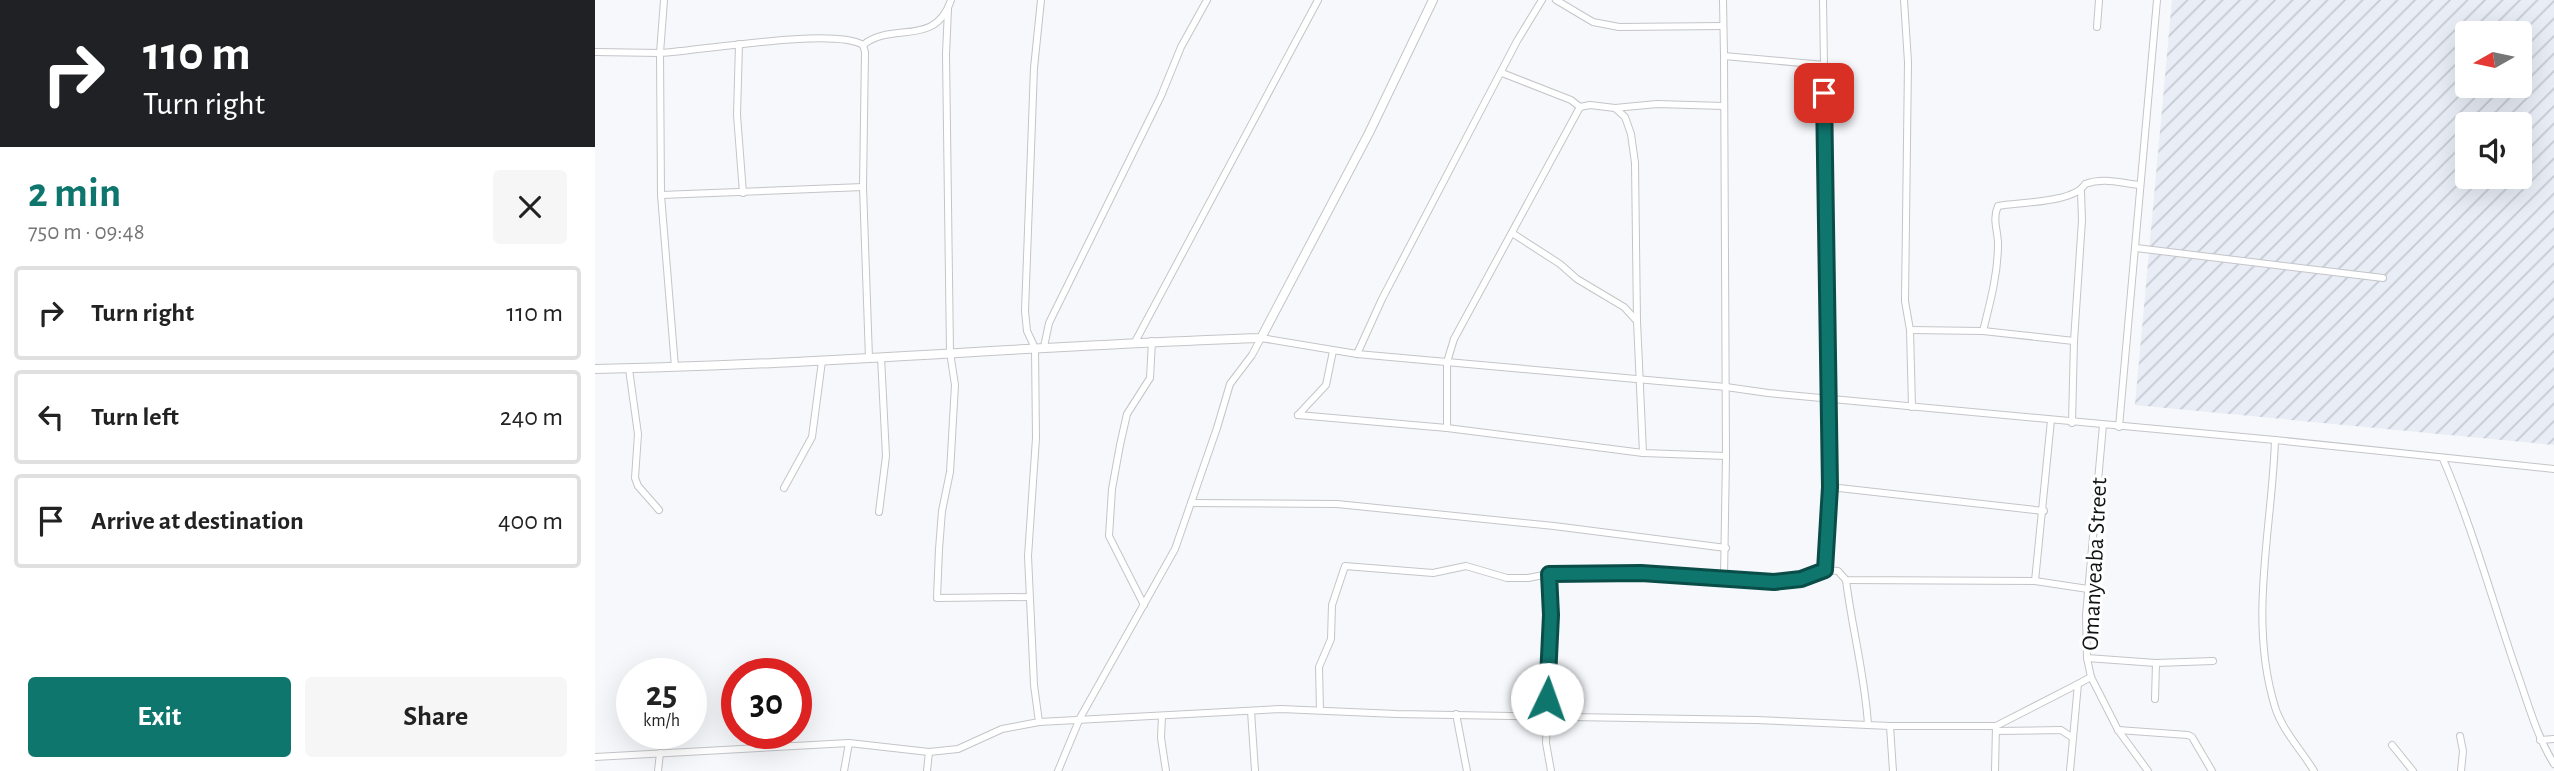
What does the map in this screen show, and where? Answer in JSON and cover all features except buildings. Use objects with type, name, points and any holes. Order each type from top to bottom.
[{"type":"street","points":[[664,0],[660,53],[661,195],[675,367]]},
{"type":"street","points":[[863,45],[878,36],[924,30],[944,17],[951,0]]},
{"type":"street","points":[[1039,348],[1027,331],[1025,311],[1034,68],[1041,0]]},
{"type":"street","points":[[1135,342],[1318,0]]},
{"type":"street","points":[[1058,771],[1080,718],[1175,549],[1230,384],[1261,338],[1369,133],[1433,0]]},
{"type":"street","points":[[1357,354],[1382,299],[1542,0]]},
{"type":"street","points":[[1556,0],[1593,22],[1619,27],[1723,26]]},
{"type":"street","points":[[1723,0],[1726,387],[1724,578]]},
{"type":"street","points":[[1823,0],[1830,487],[1825,570]]},
{"type":"street","points":[[1904,0],[1908,62],[1905,301],[1910,331],[1912,407]]},
{"type":"street","points":[[2097,27],[2099,0]]},
{"type":"street","points":[[2119,426],[2157,0]]},
{"type":"street","points":[[1039,722],[1034,685],[1028,556],[1039,348],[1204,1]]},
{"type":"street","points":[[948,9],[946,54],[950,352],[955,385],[950,472],[942,511],[937,598],[1029,597]]},
{"type":"street","points":[[595,52],[660,53],[739,44],[828,39],[863,45]]},
{"type":"street","points":[[739,44],[737,115],[743,193]]},
{"type":"street","points":[[863,45],[863,187],[869,358]]},
{"type":"street","points":[[1724,56],[1824,65]]},
{"type":"street","points":[[1501,73],[1571,100],[1580,107],[1590,105],[1615,108],[1657,104],[1724,106]]},
{"type":"street","points":[[1447,428],[1447,362],[1454,339],[1580,107]]},
{"type":"street","points":[[1615,108],[1622,111],[1627,122],[1635,163],[1637,321],[1643,453]]},
{"type":"street","points":[[2072,423],[2074,341],[2083,220],[2081,192],[2085,184],[2102,178],[2140,186]]},
{"type":"street","points":[[661,195],[863,187]]},
{"type":"street","points":[[1983,331],[1994,285],[1998,244],[1995,214],[1998,206],[2067,197],[2081,192]]},
{"type":"street","points":[[1512,233],[1560,264],[1577,279],[1624,307],[1637,321]]},
{"type":"street","points":[[2136,248],[2383,278]]},
{"type":"street","points":[[1910,331],[1983,331],[2074,341]]},
{"type":"street","points":[[595,369],[822,361],[1151,341],[1261,338],[1357,354],[1726,387],[2554,469]]},
{"type":"street","points":[[1144,605],[1109,538],[1109,522],[1111,489],[1127,414],[1150,378],[1151,341]]},
{"type":"street","points":[[1333,351],[1326,385],[1298,415],[1447,428],[1643,453],[1726,456]]},
{"type":"street","points":[[879,512],[886,456],[881,357]]},
{"type":"street","points":[[784,488],[812,437],[822,361]]},
{"type":"street","points":[[629,369],[638,434],[635,478],[638,486],[659,510]]},
{"type":"street","points":[[2035,582],[2051,419]]},
{"type":"street","name":"Omanyeaba Street","points":[[2103,425],[2088,589],[2087,658],[2091,677],[2118,730],[2148,771]]},
{"type":"street","points":[[2275,440],[2271,509],[2261,591],[2264,641],[2276,708],[2314,771]]},
{"type":"street","points":[[2443,459],[2491,590],[2501,629],[2540,740],[2554,764]]},
{"type":"street","points":[[1830,487],[2044,511]]},
{"type":"street","points":[[1191,503],[1336,504],[1554,526],[1725,548]]},
{"type":"street","points":[[1321,710],[1319,667],[1330,642],[1332,605],[1345,566],[1433,573],[1466,566],[1507,578],[1549,574],[1641,573],[1787,582],[1825,570],[1838,571],[1846,580],[1853,636],[1865,682],[1868,724]]},
{"type":"street","points":[[1549,574],[1551,615],[1546,743],[1551,771]]},
{"type":"street","points":[[1846,580],[2035,582],[2088,589]]},
{"type":"street","points":[[2087,658],[2156,663],[2213,661]]},
{"type":"street","points":[[2155,698],[2156,663]]},
{"type":"street","points":[[1996,729],[2091,677]]},
{"type":"street","points":[[2070,771],[2078,684]]},
{"type":"street","points":[[595,757],[849,743],[929,752],[958,749],[1002,729],[1039,722],[1080,718],[1321,710],[2061,730],[2073,738]]},
{"type":"street","points":[[1251,711],[1255,771]]},
{"type":"street","points":[[1456,714],[1467,771]]},
{"type":"street","points":[[1161,716],[1166,771]]},
{"type":"street","points":[[1890,726],[1893,771]]},
{"type":"street","points":[[1996,729],[1996,771]]},
{"type":"street","points":[[2118,730],[2188,735],[2192,737],[2212,771]]},
{"type":"street","points":[[2460,736],[2463,751],[2461,771]]},
{"type":"street","points":[[2540,740],[2554,739]]},
{"type":"street","points":[[844,771],[849,743]]},
{"type":"street","points":[[2392,745],[2413,771]]},
{"type":"street","points":[[927,771],[929,752]]},
{"type":"street","points":[[658,771],[660,753]]},
{"type":"shaded area","points":[[2172,0],[2554,0],[2554,445],[2135,405]]},
{"type":"route","points":[[1547,699],[1551,615],[1549,574],[1641,573],[1787,582],[1825,570],[1830,487],[1824,93]]}]
